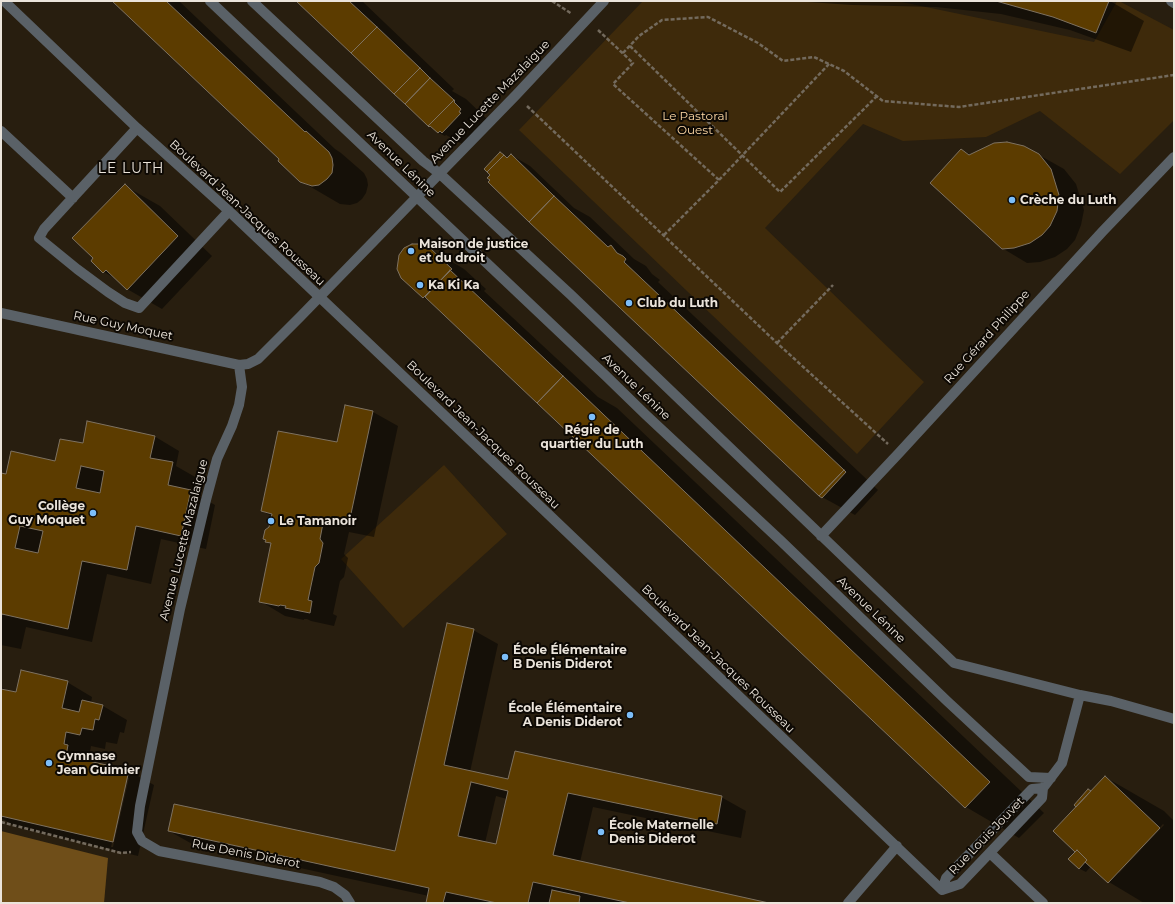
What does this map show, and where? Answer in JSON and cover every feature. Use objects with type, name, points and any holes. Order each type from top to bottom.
[{"type":"street","name":"Boulevard Jean-Jacques Rousseau","points":[[4,1],[137,128],[229,211],[942,890]]},
{"type":"street","name":"Avenue Lénine","points":[[210,1],[787,547],[946,701],[1029,777],[1051,778]]},
{"type":"street","name":"Avenue Lénine","points":[[252,1],[417,156],[439,173],[570,295],[954,663],[1080,695],[1110,701],[1174,719]]},
{"type":"street","name":"Avenue Lucette Mazalaigue","points":[[136,832],[180,609],[206,500],[217,460],[232,426],[239,405],[242,387],[239,365],[248,364],[258,359],[516,95],[604,1]]},
{"type":"street","points":[[137,128],[44,229],[39,238],[108,292],[125,303],[139,308],[229,211]]},
{"type":"street","points":[[1,131],[73,198]]},
{"type":"street","name":"Rue Gérard Philippe","points":[[820,536],[899,453],[1103,230],[1174,157]]},
{"type":"street","name":"Rue Guy Moquet","points":[[1,313],[239,365]]},
{"type":"street","name":"Rue Louis Jouvet","points":[[942,890],[960,884],[1042,798],[1043,788],[1062,763],[1080,695]]},
{"type":"street","name":"Rue Louis Jouvet","points":[[942,890],[946,878],[1032,789],[1043,788]]},
{"type":"street","name":"Rue Denis Diderot","points":[[136,832],[142,841],[158,851],[320,882],[334,887],[345,895],[350,903]]},
{"type":"street","points":[[848,903],[897,846]]},
{"type":"street","points":[[990,853],[1043,903]]},
{"type":"path","points":[[552,1],[572,13],[587,19],[633,63],[613,84],[719,180]]},
{"type":"path","points":[[623,53],[639,36],[662,20],[708,17],[758,43],[783,61],[814,57],[844,71],[883,101],[958,107],[1174,75]]},
{"type":"path","points":[[630,46],[780,192],[877,96]]},
{"type":"path","points":[[663,236],[719,180],[829,64]]},
{"type":"path","points":[[516,95],[777,343],[875,434],[899,453]]},
{"type":"path","points":[[777,343],[833,285]]},
{"type":"path","points":[[1,822],[121,852],[158,851]]},
{"type":"green space","name":"Le Pastoral Ouest","points":[[643,1],[902,2],[1094,42],[1117,1],[1119,1],[1174,30],[1174,120],[1120,174],[1040,111],[986,137],[903,141],[863,124],[765,228],[924,382],[857,454],[519,130]]},
{"type":"green space","points":[[444,465],[507,534],[403,628],[341,559]]},
{"type":"shaded area","points":[[1,831],[108,858],[104,903],[1,903]]},
{"type":"building","points":[[112,1],[166,1],[305,132],[306,131],[329,152],[333,165],[332,173],[319,185],[312,186],[300,182],[278,161],[279,159]]},
{"type":"building","points":[[296,1],[349,1],[377,27],[351,53]]},
{"type":"building","points":[[996,1],[1109,1],[1096,33],[1053,17]]},
{"type":"building","points":[[377,27],[420,68],[394,94],[351,53]]},
{"type":"building","points":[[420,68],[430,78],[405,104],[394,94]]},
{"type":"building","points":[[430,78],[454,100],[428,126],[405,104]]},
{"type":"building","points":[[454,100],[454,102],[461,109],[459,112],[461,113],[442,133],[440,131],[438,133],[430,126],[429,127],[428,126]]},
{"type":"building","points":[[1007,142],[1024,146],[1039,154],[1051,169],[1059,195],[1057,211],[1050,226],[1042,235],[1030,243],[1014,248],[1002,249],[930,183],[961,149],[969,155],[994,143]]},
{"type":"building","points":[[500,152],[504,155],[487,172],[484,169]]},
{"type":"building","points":[[511,154],[554,196],[529,222],[488,182],[490,180],[487,178],[490,175],[487,172],[504,155],[507,158]]},
{"type":"building","points":[[125,184],[178,236],[127,290],[106,270],[103,273],[91,261],[93,258],[72,238]]},
{"type":"building","points":[[554,196],[608,247],[611,245],[617,253],[623,256],[626,259],[624,262],[844,470],[819,496],[529,222]]},
{"type":"building","points":[[412,244],[423,244],[429,247],[452,269],[423,298],[401,278],[397,269],[399,255],[404,248]]},
{"type":"building","points":[[450,270],[563,376],[537,403],[425,297]]},
{"type":"building","points":[[563,376],[990,782],[965,808],[537,403]]},
{"type":"building","points":[[345,405],[373,411],[349,523],[324,518],[320,539],[323,543],[319,563],[315,567],[308,600],[312,601],[310,613],[285,608],[286,606],[259,602],[271,543],[265,542],[266,540],[263,539],[265,530],[269,527],[272,514],[261,511],[278,431],[337,442]]},
{"type":"building","points":[[87,421],[155,436],[150,458],[173,462],[168,485],[191,490],[181,536],[136,526],[127,570],[82,561],[68,629],[2,614],[1,616],[1,473],[6,474],[11,451],[55,461],[60,439],[83,443]],"holes":[[[81,466],[104,471],[100,493],[76,488]],[[20,526],[43,531],[38,553],[15,548]]]},
{"type":"building","points":[[844,470],[846,472],[822,498],[819,496]]},
{"type":"building","points":[[447,623],[474,629],[444,765],[508,779],[515,751],[722,796],[717,824],[568,793],[553,855],[769,903],[630,903],[533,882],[528,903],[497,903],[446,892],[443,903],[426,903],[429,888],[168,831],[174,804],[395,851]],"holes":[[[471,782],[508,791],[496,844],[458,836]]]},
{"type":"building","name":"Gymnase Jean Guimier","points":[[21,670],[68,681],[62,708],[79,712],[82,700],[103,705],[99,720],[95,719],[93,730],[82,728],[80,735],[66,732],[64,744],[68,745],[66,756],[129,770],[113,842],[1,816],[1,689],[16,692]]},
{"type":"building","points":[[1105,776],[1160,828],[1108,883],[1085,862],[1087,860],[1077,850],[1075,852],[1053,831]]},
{"type":"building","points":[[1088,789],[1091,791],[1076,807],[1074,805]]},
{"type":"building","points":[[1077,850],[1087,860],[1079,869],[1068,859]]},
{"type":"building","points":[[552,890],[580,896],[579,903],[549,903]]},
{"type":"place","name":"Crèche du Luth","points":[[1012,200]]},
{"type":"place","name":"Maison de justice et du droit","points":[[411,251]]},
{"type":"place","name":"Ka Ki Ka","points":[[420,285]]},
{"type":"place","name":"Club du Luth","points":[[629,303]]},
{"type":"place","name":"Régie de quartier du Luth","points":[[592,417]]},
{"type":"place","name":"Collège Guy Moquet","points":[[93,513]]},
{"type":"place","name":"Le Tamanoir","points":[[271,521]]},
{"type":"place","name":"École Élémentaire B Denis Diderot","points":[[505,657]]},
{"type":"place","name":"École Élémentaire A Denis Diderot","points":[[630,715]]},
{"type":"place","name":"Gymnase Jean Guimier","points":[[49,763]]},
{"type":"place","name":"École Maternelle Denis Diderot","points":[[601,832]]},
{"type":"district","name":"LE LUTH","points":[[131,169]]}]
